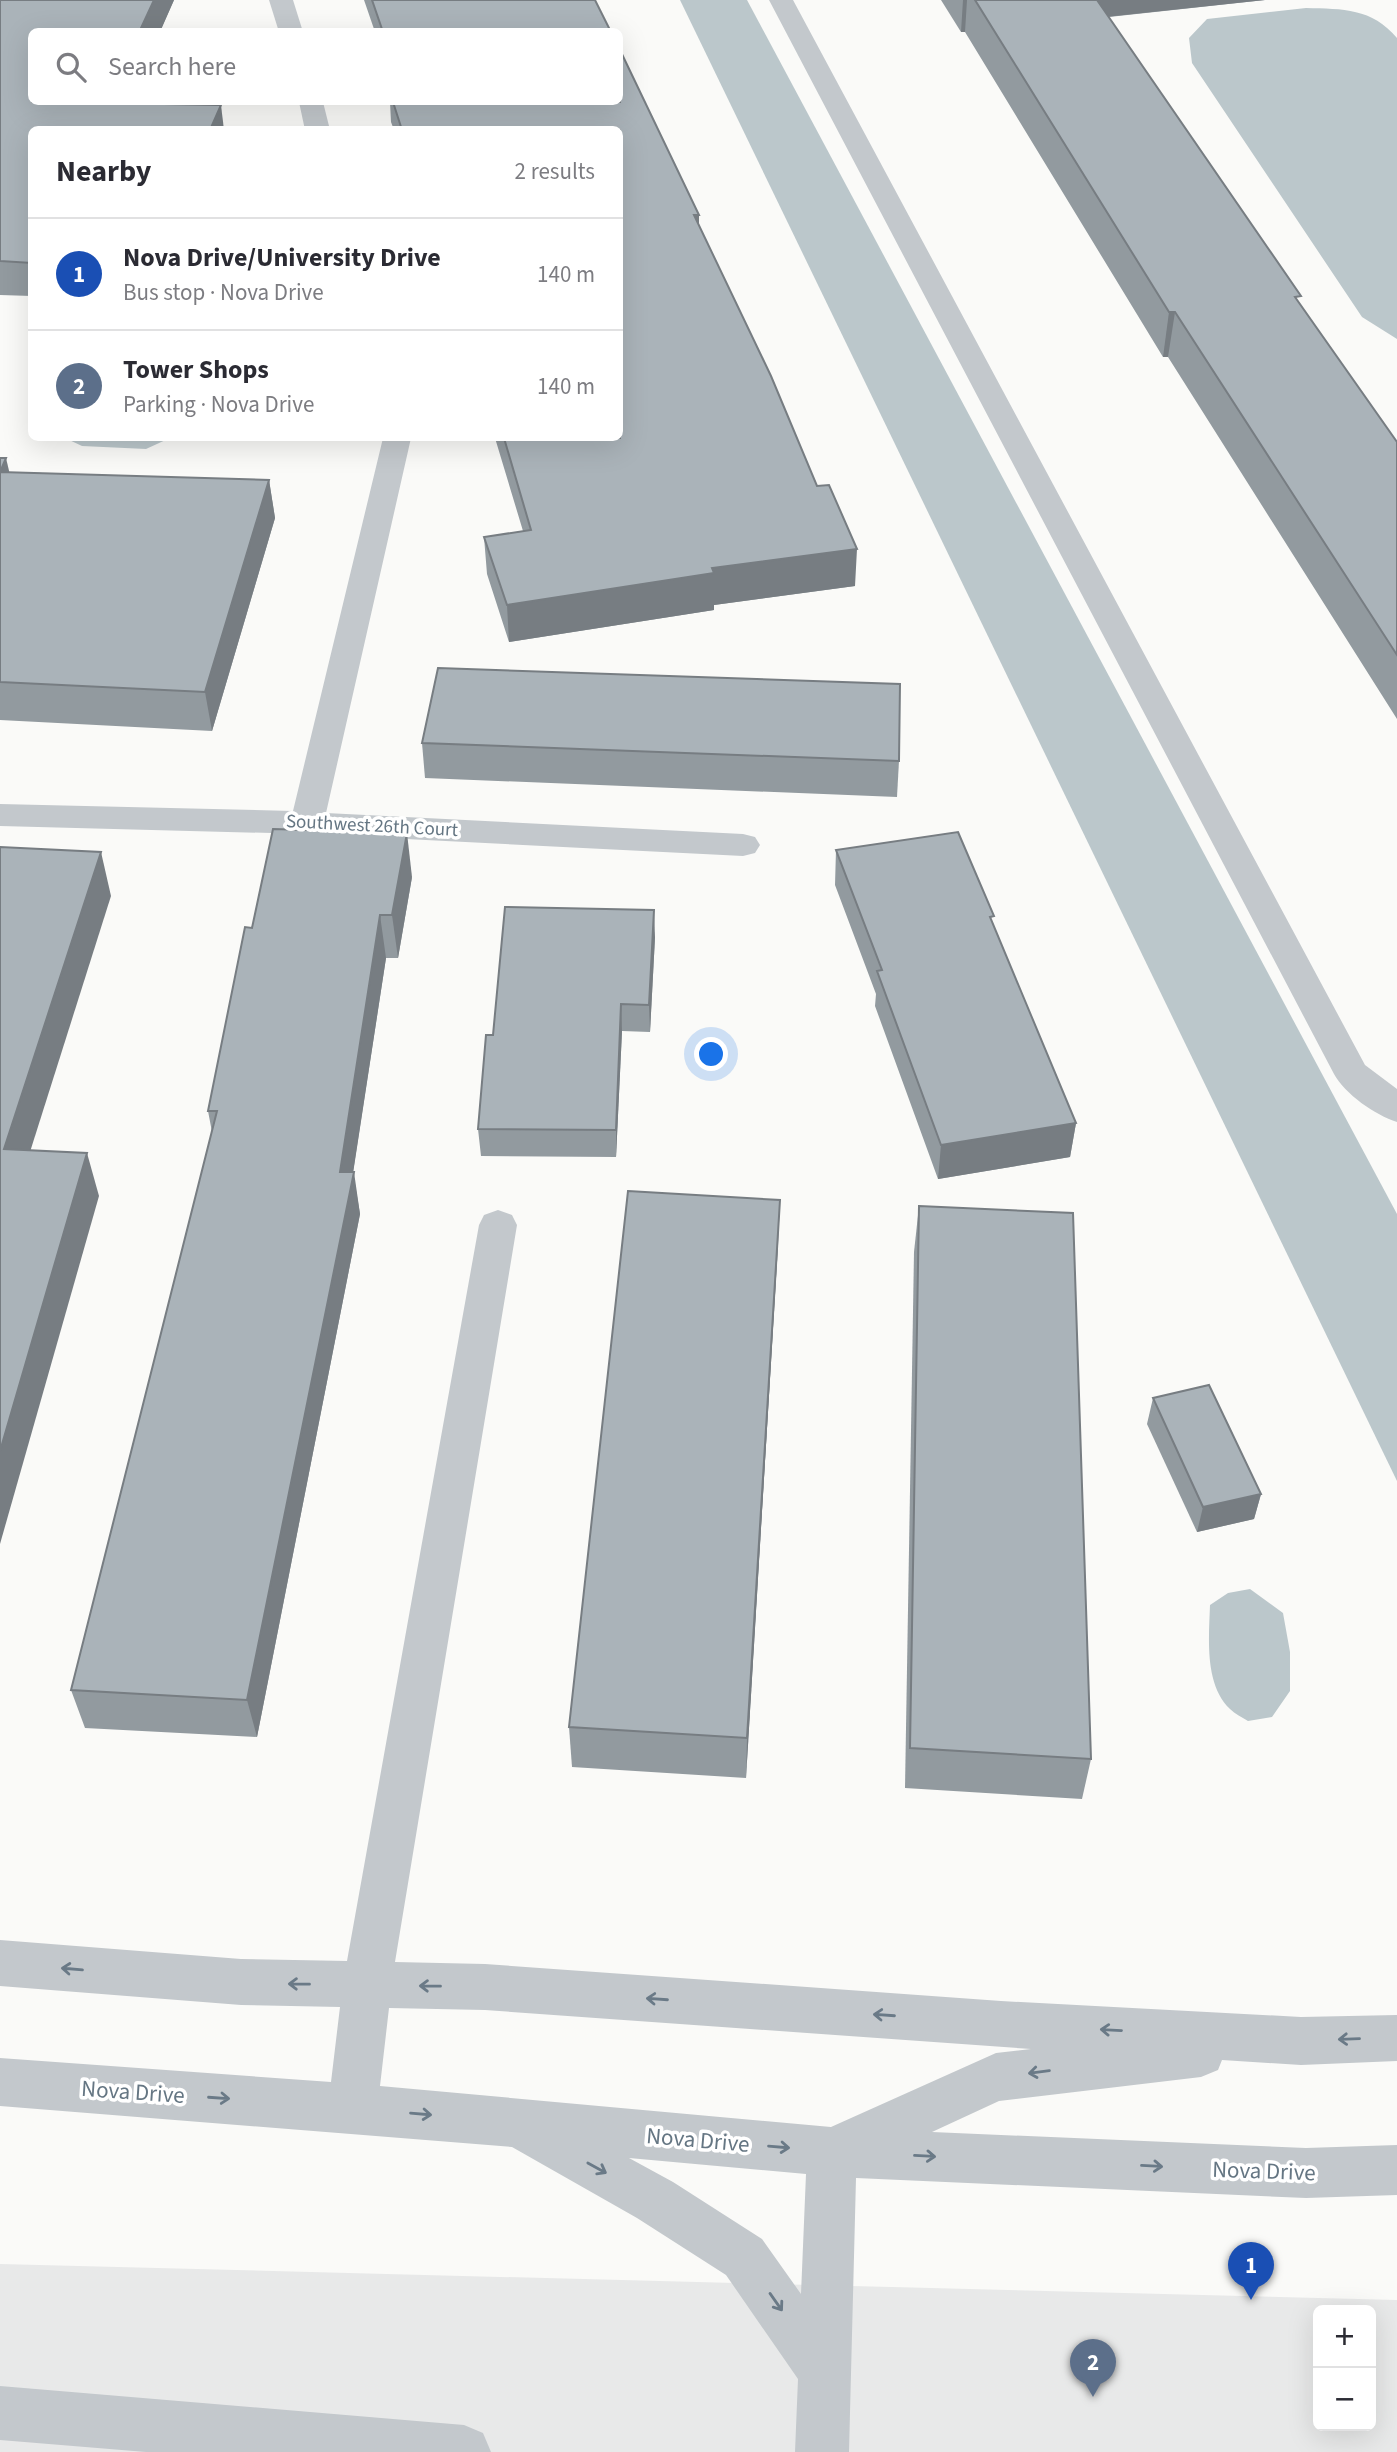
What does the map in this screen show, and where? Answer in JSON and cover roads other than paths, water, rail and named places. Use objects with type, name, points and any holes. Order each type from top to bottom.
[{"type":"street","points":[[281,0],[290,28]]},
{"type":"street","points":[[781,0],[1352,1074],[1397,1108]]},
{"type":"street","points":[[312,105],[317,126]]},
{"type":"street","points":[[307,823],[396,441]]},
{"type":"street","name":"Southwest 26th Court","points":[[0,815],[307,823],[743,845]]},
{"type":"street","points":[[353,2108],[367,1985],[498,1224]]},
{"type":"street","points":[[0,1963],[242,1982],[485,1987],[988,2023],[1301,2041]]},
{"type":"street","points":[[822,2452],[832,2152],[996,2077],[1301,2041],[1397,2038]]},
{"type":"street","name":"Nova Drive","points":[[0,2082],[353,2108],[832,2152],[1306,2173],[1397,2170]]},
{"type":"street","points":[[516,2123],[655,2200],[744,2257],[825,2372]]},
{"type":"street","points":[[0,2413],[464,2452]]},
{"type":"place","name":"Nova Drive/University Drive","points":[[1251,2300]]},
{"type":"place","name":"Tower Shops","points":[[1093,2397]]}]
